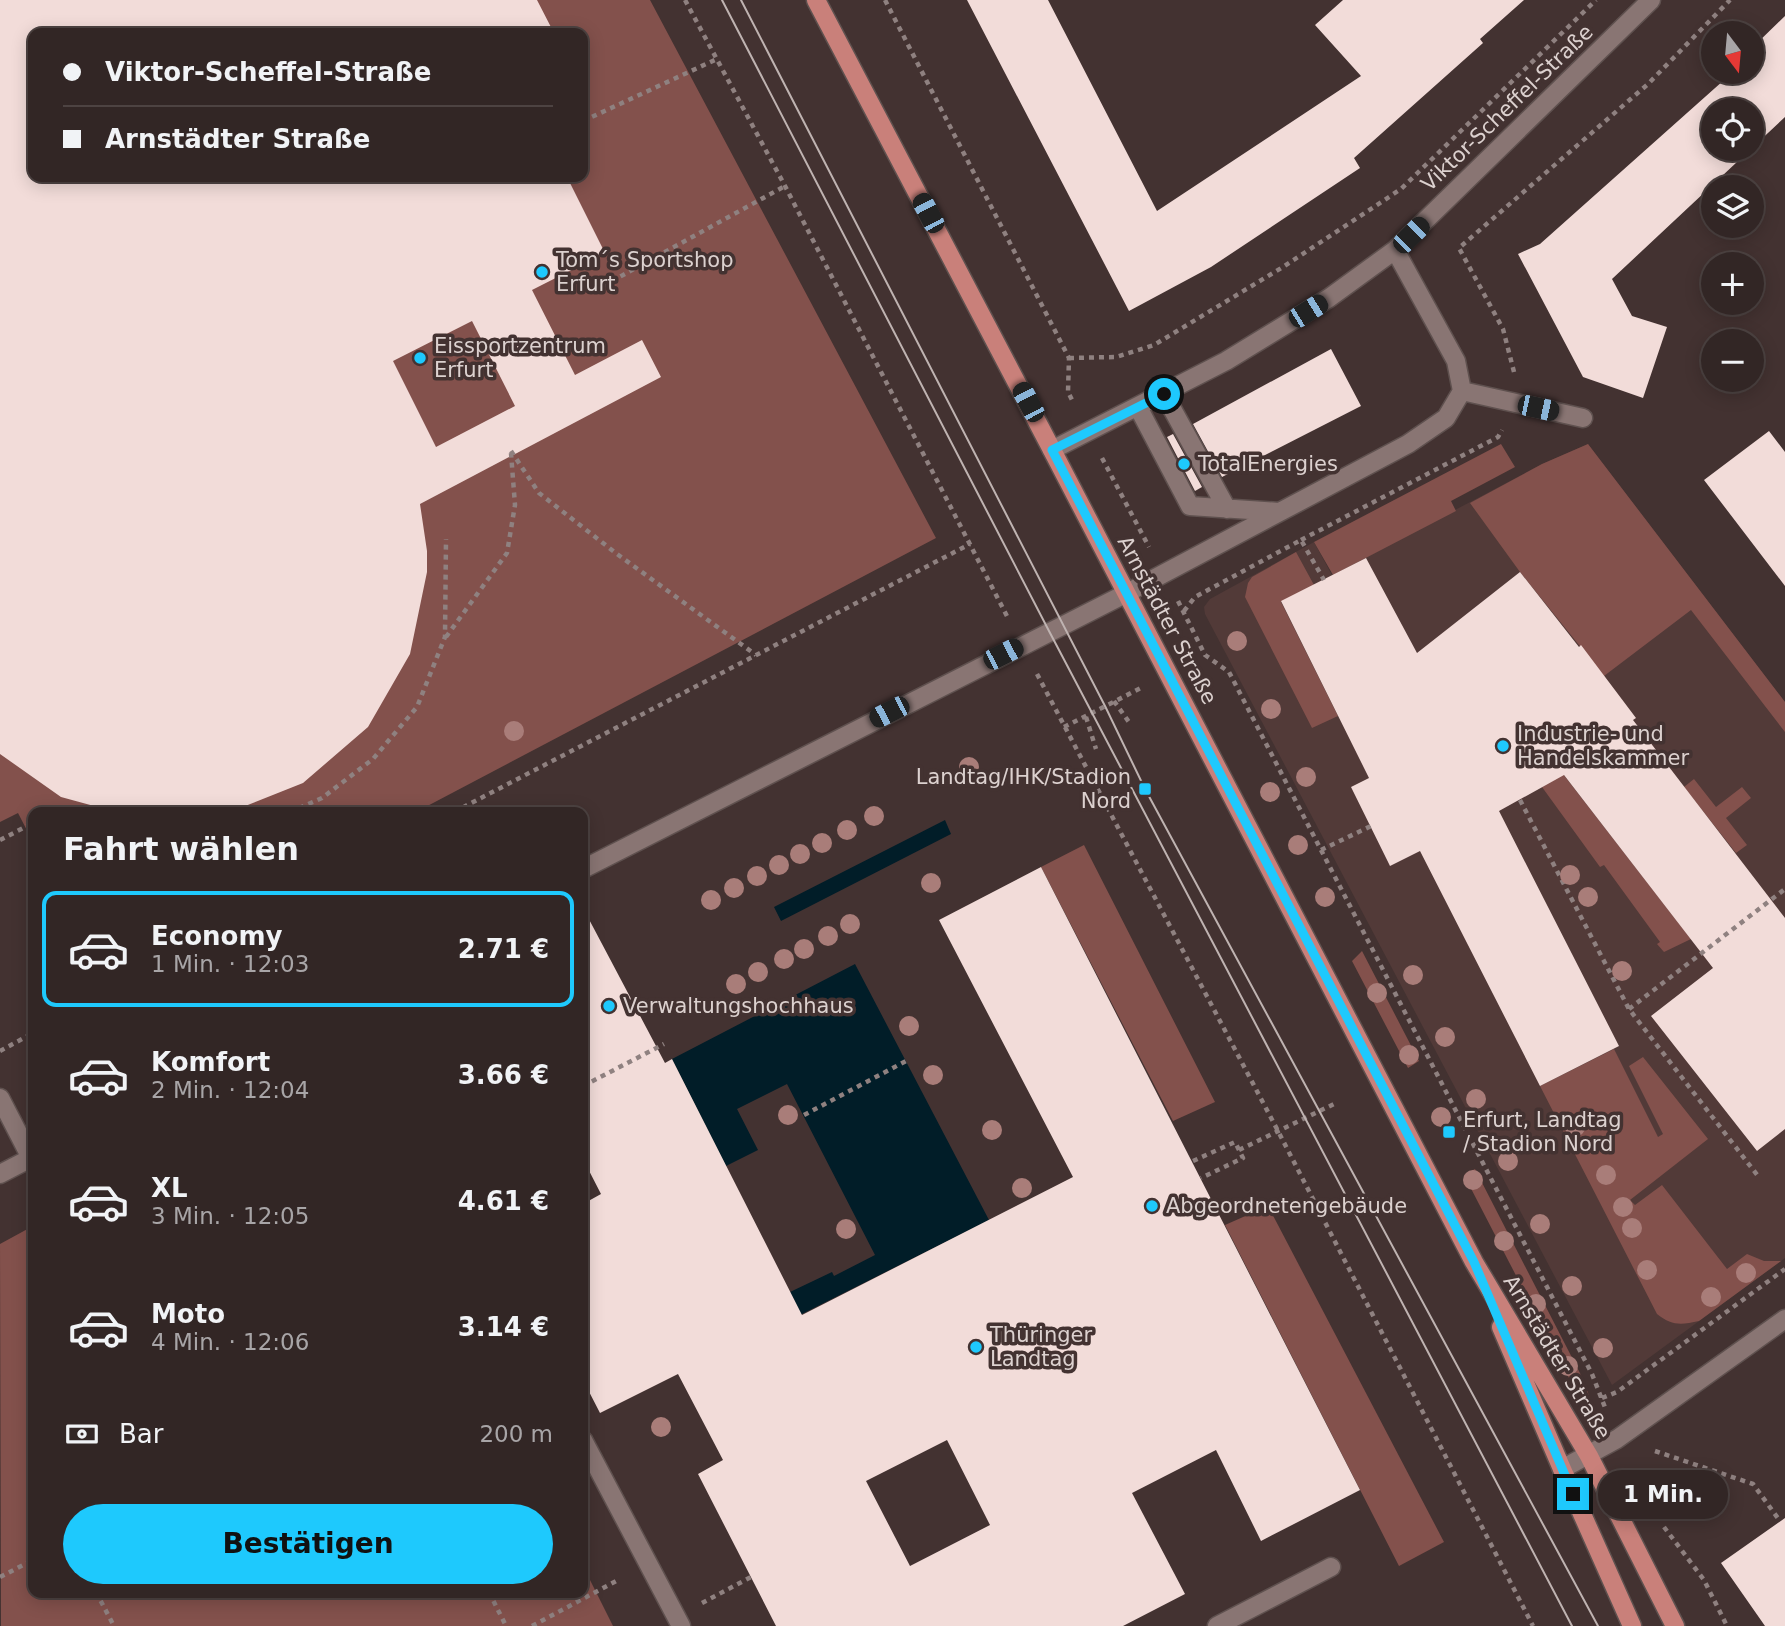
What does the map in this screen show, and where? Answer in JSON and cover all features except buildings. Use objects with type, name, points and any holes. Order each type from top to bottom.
[{"type":"main road","name":"Arnstädter Straße","points":[[816,0],[1474,1262],[1588,1456],[1675,1626]]},
{"type":"main road","name":"Arnstädter Straße","points":[[1474,1262],[1632,1626]]},
{"type":"street","name":"Viktor-Scheffel-Straße","points":[[1052,450],[1226,361],[1329,298],[1395,250],[1651,0]]},
{"type":"street","points":[[588,866],[1127,593],[1408,444],[1446,418],[1462,391],[1455,361],[1395,250]]},
{"type":"street","points":[[1462,391],[1583,418]]},
{"type":"street","points":[[1164,394],[1227,509]]},
{"type":"street","points":[[1138,407],[1190,506],[1279,512]]},
{"type":"street","points":[[0,1098],[28,1150]]},
{"type":"street","points":[[0,1174],[28,1159]]},
{"type":"street","points":[[1562,1469],[1617,1439],[1785,1319]]},
{"type":"street","points":[[588,1449],[679,1621]]},
{"type":"street","points":[[1217,1626],[1331,1567]]},
{"type":"path","points":[[464,807],[970,544],[785,186],[685,0]]},
{"type":"path","points":[[886,0],[1069,358],[1068,393],[1205,655],[1229,672],[1592,1374],[1617,1439],[1753,1483],[1780,1521]]},
{"type":"path","points":[[1069,358],[1116,357],[1154,345],[1283,267],[1401,188],[1596,0]]},
{"type":"path","points":[[1184,611],[1195,597],[1499,437],[1516,404],[1513,363],[1503,329],[1460,248],[1648,84],[1730,0]]},
{"type":"path","points":[[588,119],[717,60]]},
{"type":"path","points":[[603,286],[785,186]]},
{"type":"path","points":[[302,807],[322,797],[373,759],[417,708],[445,637],[508,553],[515,505],[511,451],[539,493],[617,554],[756,655]]},
{"type":"path","points":[[445,637],[446,539]]},
{"type":"path","points":[[1301,540],[1324,580]]},
{"type":"path","points":[[1131,725],[1114,701],[1064,727],[1278,1131],[1532,1626]]},
{"type":"path","points":[[1086,716],[1096,749]]},
{"type":"path","points":[[1520,800],[1629,1009],[1758,1176]]},
{"type":"path","points":[[0,840],[28,826]]},
{"type":"path","points":[[1321,850],[1371,826]]},
{"type":"path","points":[[1629,1009],[1785,889]]},
{"type":"path","points":[[0,1051],[28,1036]]},
{"type":"path","points":[[588,1083],[664,1044]]},
{"type":"path","points":[[804,1115],[906,1061]]},
{"type":"path","points":[[1239,1150],[1334,1104]]},
{"type":"path","points":[[1193,1161],[1235,1142],[1243,1158],[1201,1178]]},
{"type":"path","points":[[1602,1398],[1617,1392],[1785,1269]]},
{"type":"path","points":[[1660,1520],[1666,1532],[1704,1580],[1727,1626]]},
{"type":"path","points":[[0,1577],[28,1563]]},
{"type":"path","points":[[679,1621],[751,1577]]},
{"type":"path","points":[[588,1596],[597,1591]]},
{"type":"path","points":[[99,1598],[114,1626]]},
{"type":"path","points":[[492,1598],[506,1626]]},
{"type":"path","points":[[531,1626],[584,1598]]},
{"type":"shaded area","name":"Eissportzentrum Erfurt","points":[[0,0],[650,0],[936,538],[425,807],[28,807],[28,832],[18,813],[0,822]]},
{"type":"shaded area","points":[[1501,444],[1515,467],[1451,501],[1456,511],[1333,575],[1314,542]]},
{"type":"shaded area","points":[[1588,444],[1785,702],[1785,1258],[1612,1385],[1205,614],[1204,607],[1210,599],[1314,542],[1332,575],[1542,464]]},
{"type":"shaded area","points":[[1588,444],[1785,702],[1785,732],[1691,610],[1604,676],[1520,572],[1470,503],[1542,464]]},
{"type":"shaded area","points":[[1296,552],[1314,585],[1281,602],[1338,716],[1312,728],[1245,597],[1252,577]]},
{"type":"shaded area","points":[[1563,774],[1691,939],[1664,952],[1657,944],[1660,942],[1604,865],[1600,867],[1542,787]]},
{"type":"shaded area","points":[[1694,779],[1716,807],[1742,787],[1751,798],[1726,818],[1747,845],[1736,853],[1684,787]]},
{"type":"shaded area","points":[[1084,845],[1215,1102],[1173,1121],[1041,867]]},
{"type":"shaded area","points":[[1362,951],[1419,1061],[1408,1068],[1352,961]]},
{"type":"shaded area","points":[[1614,1049],[1658,1137],[1663,1134],[1629,1066],[1643,1057],[1708,1139],[1630,1200],[1635,1205],[1662,1185],[1727,1269],[1747,1254],[1764,1261],[1781,1261],[1699,1321],[1677,1324],[1657,1314],[1540,1086]]},
{"type":"shaded area","points":[[1475,1169],[1583,1379],[1593,1407],[1584,1407],[1464,1175]]},
{"type":"shaded area","points":[[1268,1206],[1444,1542],[1399,1566],[1225,1225]]},
{"type":"shaded area","points":[[28,1229],[28,1598],[588,1598],[588,1576],[613,1626],[1,1626],[0,1244]]},
{"type":"water","points":[[945,820],[951,834],[781,921],[774,907]]},
{"type":"water","points":[[855,964],[989,1220],[800,1315],[790,1292],[832,1272],[834,1276],[875,1255],[787,1084],[737,1109],[758,1150],[726,1166],[672,1059]]},
{"type":"tram line","points":[[722,0],[1049,631],[1572,1626]]},
{"type":"tram line","points":[[741,0],[1105,706],[1145,789],[1598,1626]]},
{"type":"place","name":"Tom´s Sportshop Erfurt","points":[[542,272]]},
{"type":"place","name":"Eissportzentrum Erfurt","points":[[420,358]]},
{"type":"place","name":"TotalEnergies","points":[[1184,464]]},
{"type":"place","name":"Industrie- und Handelskammer","points":[[1503,746]]},
{"type":"place","name":"Landtag/IHK/Stadion Nord","points":[[1145,789]]},
{"type":"place","name":"Verwaltungshochhaus","points":[[609,1006]]},
{"type":"place","name":"Erfurt, Landtag / Stadion Nord","points":[[1449,1132]]},
{"type":"place","name":"Abgeordnetengebäude","points":[[1152,1206]]},
{"type":"place","name":"Thüringer Landtag","points":[[976,1347]]},
{"type":"route","points":[[1164,394],[1052,450],[1474,1262],[1573,1494]]}]
